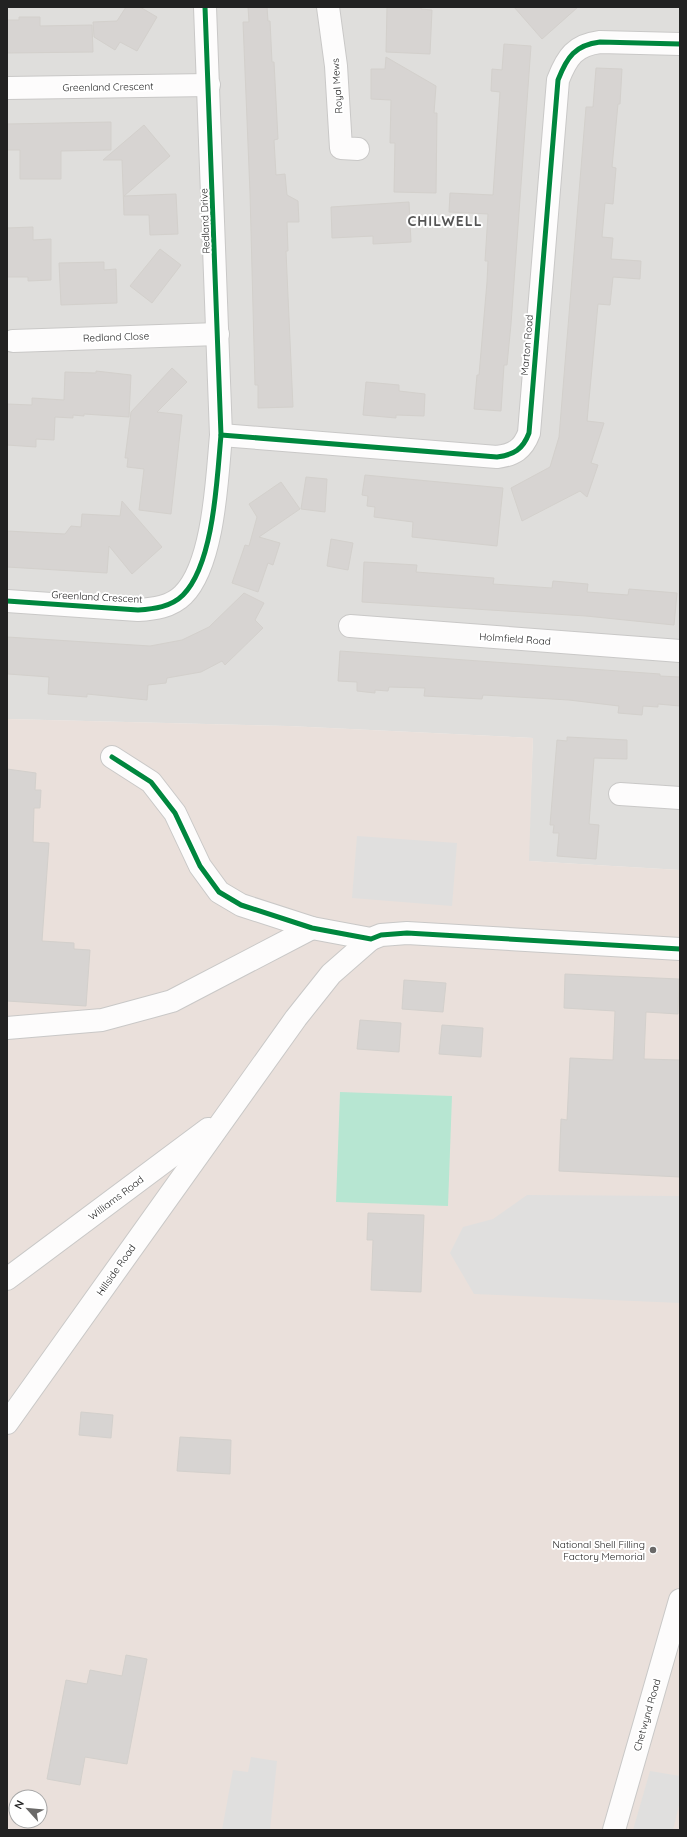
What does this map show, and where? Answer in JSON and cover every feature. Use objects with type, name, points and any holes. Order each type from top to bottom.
[{"type":"street","name":"Redland Drive","points":[[205,7],[221,435]]},
{"type":"street","name":"Royal Mews","points":[[328,7],[336,66],[341,148],[358,149]]},
{"type":"street","name":"Marton Road","points":[[221,435],[497,457],[512,455],[519,450],[526,442],[529,433],[558,80],[565,64],[575,51],[587,44],[600,42],[680,44]]},
{"type":"street","name":"Greenland Crescent","points":[[7,88],[209,85]]},
{"type":"street","name":"Redland Close","points":[[13,341],[218,334]]},
{"type":"street","name":"Greenland Crescent","points":[[7,601],[138,610],[170,604],[182,596],[199,572],[206,552],[216,490],[221,435]]},
{"type":"street","name":"Holmfield Road","points":[[350,626],[680,651]]},
{"type":"street","points":[[112,757],[151,782],[175,813],[200,866],[220,892],[241,905],[312,928],[371,939]]},
{"type":"street","points":[[620,794],[680,798]]},
{"type":"street","points":[[7,1028],[102,1020],[172,1001],[312,928]]},
{"type":"street","points":[[224,1117],[331,974],[371,939],[381,935],[406,932],[680,949]]},
{"type":"street","name":"Williams Road","points":[[7,1279],[224,1117]]},
{"type":"street","name":"Hillside Road","points":[[7,1423],[224,1117]]},
{"type":"street","name":"Chetwynd Road","points":[[614,1830],[680,1600]]},
{"type":"shaded area","points":[[7,7],[680,7],[680,870],[528,861],[533,738],[288,726],[7,719]]},
{"type":"shaded area","points":[[7,719],[288,726],[533,738],[529,861],[680,870],[680,1830],[7,1830]]},
{"type":"shaded area","points":[[357,836],[457,843],[452,906],[352,898]]},
{"type":"shaded area","points":[[527,1195],[680,1196],[680,1303],[474,1294],[450,1253],[463,1227],[493,1219]]},
{"type":"shaded area","points":[[251,1757],[277,1761],[270,1830],[222,1830],[233,1770],[248,1772]]},
{"type":"shaded area","points":[[650,1771],[680,1776],[680,1801],[673,1830],[633,1830]]},
{"type":"green space","points":[[340,1092],[452,1096],[448,1206],[336,1202]]},
{"type":"building","points":[[126,7],[140,7],[157,17],[137,51],[120,42],[115,50],[94,37],[93,22],[117,21]]},
{"type":"building","points":[[248,7],[267,7],[268,21],[270,21],[272,62],[274,62],[278,139],[274,140],[276,175],[285,174],[287,195],[298,201],[299,222],[287,222],[288,251],[286,251],[293,407],[258,408],[258,385],[255,385],[250,193],[243,22],[249,22]]},
{"type":"building","points":[[387,7],[421,7],[421,9],[432,10],[430,54],[386,52]]},
{"type":"building","points":[[514,7],[578,7],[542,39]]},
{"type":"building","points":[[19,17],[40,17],[40,26],[92,25],[93,52],[7,53],[7,20],[19,20]]},
{"type":"building","points":[[504,44],[531,46],[511,324],[507,365],[504,365],[501,411],[474,409],[477,375],[479,375],[487,282],[488,261],[485,261],[488,214],[449,212],[450,193],[493,195],[500,92],[491,91],[492,69],[502,70]]},
{"type":"building","points":[[386,57],[436,86],[434,113],[437,113],[436,193],[394,192],[395,143],[390,143],[391,100],[371,99],[371,69],[385,69]]},
{"type":"building","points":[[596,68],[622,69],[620,104],[618,104],[612,167],[616,168],[613,204],[605,203],[602,237],[613,238],[611,259],[641,261],[640,279],[613,277],[610,305],[598,304],[587,421],[604,423],[591,463],[598,465],[587,497],[580,491],[522,521],[511,488],[550,467],[559,437],[586,107],[593,107]]},
{"type":"building","points":[[111,122],[111,150],[61,151],[61,179],[20,179],[20,150],[7,150],[7,124]]},
{"type":"building","points":[[144,125],[170,156],[124,196],[176,194],[178,234],[150,235],[149,215],[124,215],[122,160],[103,160]]},
{"type":"building","points":[[409,202],[411,242],[373,244],[373,236],[332,238],[331,207]]},
{"type":"building","points":[[33,227],[33,240],[51,239],[51,280],[28,281],[28,277],[7,277],[7,228]]},
{"type":"building","points":[[160,249],[181,265],[152,303],[130,286]]},
{"type":"building","points":[[104,262],[104,270],[116,269],[117,303],[61,305],[59,263]]},
{"type":"building","points":[[172,368],[187,382],[157,412],[182,415],[171,514],[139,510],[144,469],[127,467],[128,458],[125,458],[131,412]]},
{"type":"building","points":[[96,371],[131,375],[129,417],[84,414],[84,416],[73,415],[73,418],[55,417],[54,440],[36,439],[36,447],[7,445],[7,404],[32,405],[32,398],[64,400],[65,372],[96,373]]},
{"type":"building","points":[[366,382],[399,385],[399,391],[425,394],[424,416],[396,415],[396,418],[363,415]]},
{"type":"building","points":[[365,475],[503,488],[497,546],[412,537],[413,522],[374,517],[375,507],[367,506],[368,496],[362,495]]},
{"type":"building","points":[[306,477],[327,479],[325,512],[301,509]]},
{"type":"building","points":[[281,482],[300,509],[259,537],[280,543],[273,565],[268,563],[258,592],[232,583],[245,545],[249,546],[257,517],[249,504]]},
{"type":"building","points":[[122,501],[162,547],[132,574],[109,546],[107,573],[7,567],[7,531],[65,534],[71,526],[81,527],[82,514],[120,516]]},
{"type":"building","points":[[331,539],[353,543],[348,570],[327,566]]},
{"type":"building","points":[[364,562],[417,565],[416,572],[494,578],[493,584],[552,588],[553,581],[588,584],[587,592],[628,595],[629,589],[677,593],[674,625],[586,616],[362,602]]},
{"type":"building","points":[[244,593],[264,603],[255,620],[263,628],[225,665],[222,661],[201,672],[167,678],[166,683],[148,685],[147,700],[87,694],[87,697],[48,694],[49,677],[8,674],[7,637],[150,646],[182,640],[209,627]]},
{"type":"building","points":[[340,651],[660,674],[660,676],[680,677],[680,706],[658,704],[658,707],[643,706],[642,715],[618,713],[619,706],[569,700],[483,695],[482,699],[424,696],[425,688],[389,687],[388,691],[375,690],[375,693],[357,691],[357,682],[338,681]]},
{"type":"building","points":[[567,737],[627,740],[627,759],[594,758],[589,824],[599,825],[596,859],[557,856],[559,833],[553,833],[554,825],[550,825],[557,740],[567,741]]},
{"type":"building","points":[[7,769],[36,773],[35,790],[41,790],[40,808],[34,808],[33,842],[49,843],[42,941],[74,943],[74,949],[90,950],[86,1006],[7,1001]]},
{"type":"building","points":[[565,974],[679,979],[678,1014],[646,1012],[644,1059],[680,1060],[680,1177],[559,1171],[561,1119],[567,1120],[570,1058],[613,1060],[615,1011],[564,1008]]},
{"type":"building","points":[[404,980],[446,983],[443,1012],[402,1009]]},
{"type":"building","points":[[360,1020],[401,1023],[399,1052],[357,1049]]},
{"type":"building","points":[[442,1025],[483,1028],[481,1057],[439,1054]]},
{"type":"building","points":[[368,1213],[424,1215],[421,1292],[371,1290],[373,1240],[367,1240]]},
{"type":"building","points":[[81,1412],[113,1415],[111,1438],[79,1435]]},
{"type":"building","points":[[180,1437],[231,1440],[230,1474],[177,1471]]},
{"type":"building","points":[[126,1655],[147,1659],[127,1764],[85,1757],[80,1785],[47,1779],[66,1680],[87,1684],[90,1670],[122,1676]]},
{"type":"cycle path","points":[[7,601],[138,610],[156,608],[168,605],[183,595],[193,581],[201,563],[208,542],[212,520],[221,435],[205,7]]},
{"type":"cycle path","points":[[221,435],[497,457],[513,453],[521,447],[527,439],[529,433],[558,80],[569,59],[578,49],[584,46],[600,42],[680,44]]},
{"type":"cycle path","points":[[112,757],[151,782],[175,813],[200,866],[219,892],[241,905],[312,928],[371,939],[381,935],[407,933],[680,949]]},
{"type":"place","name":"National Shell Filling Factory Memorial","points":[[653,1550]]},
{"type":"district","name":"CHILWELL","points":[[445,221]]}]
